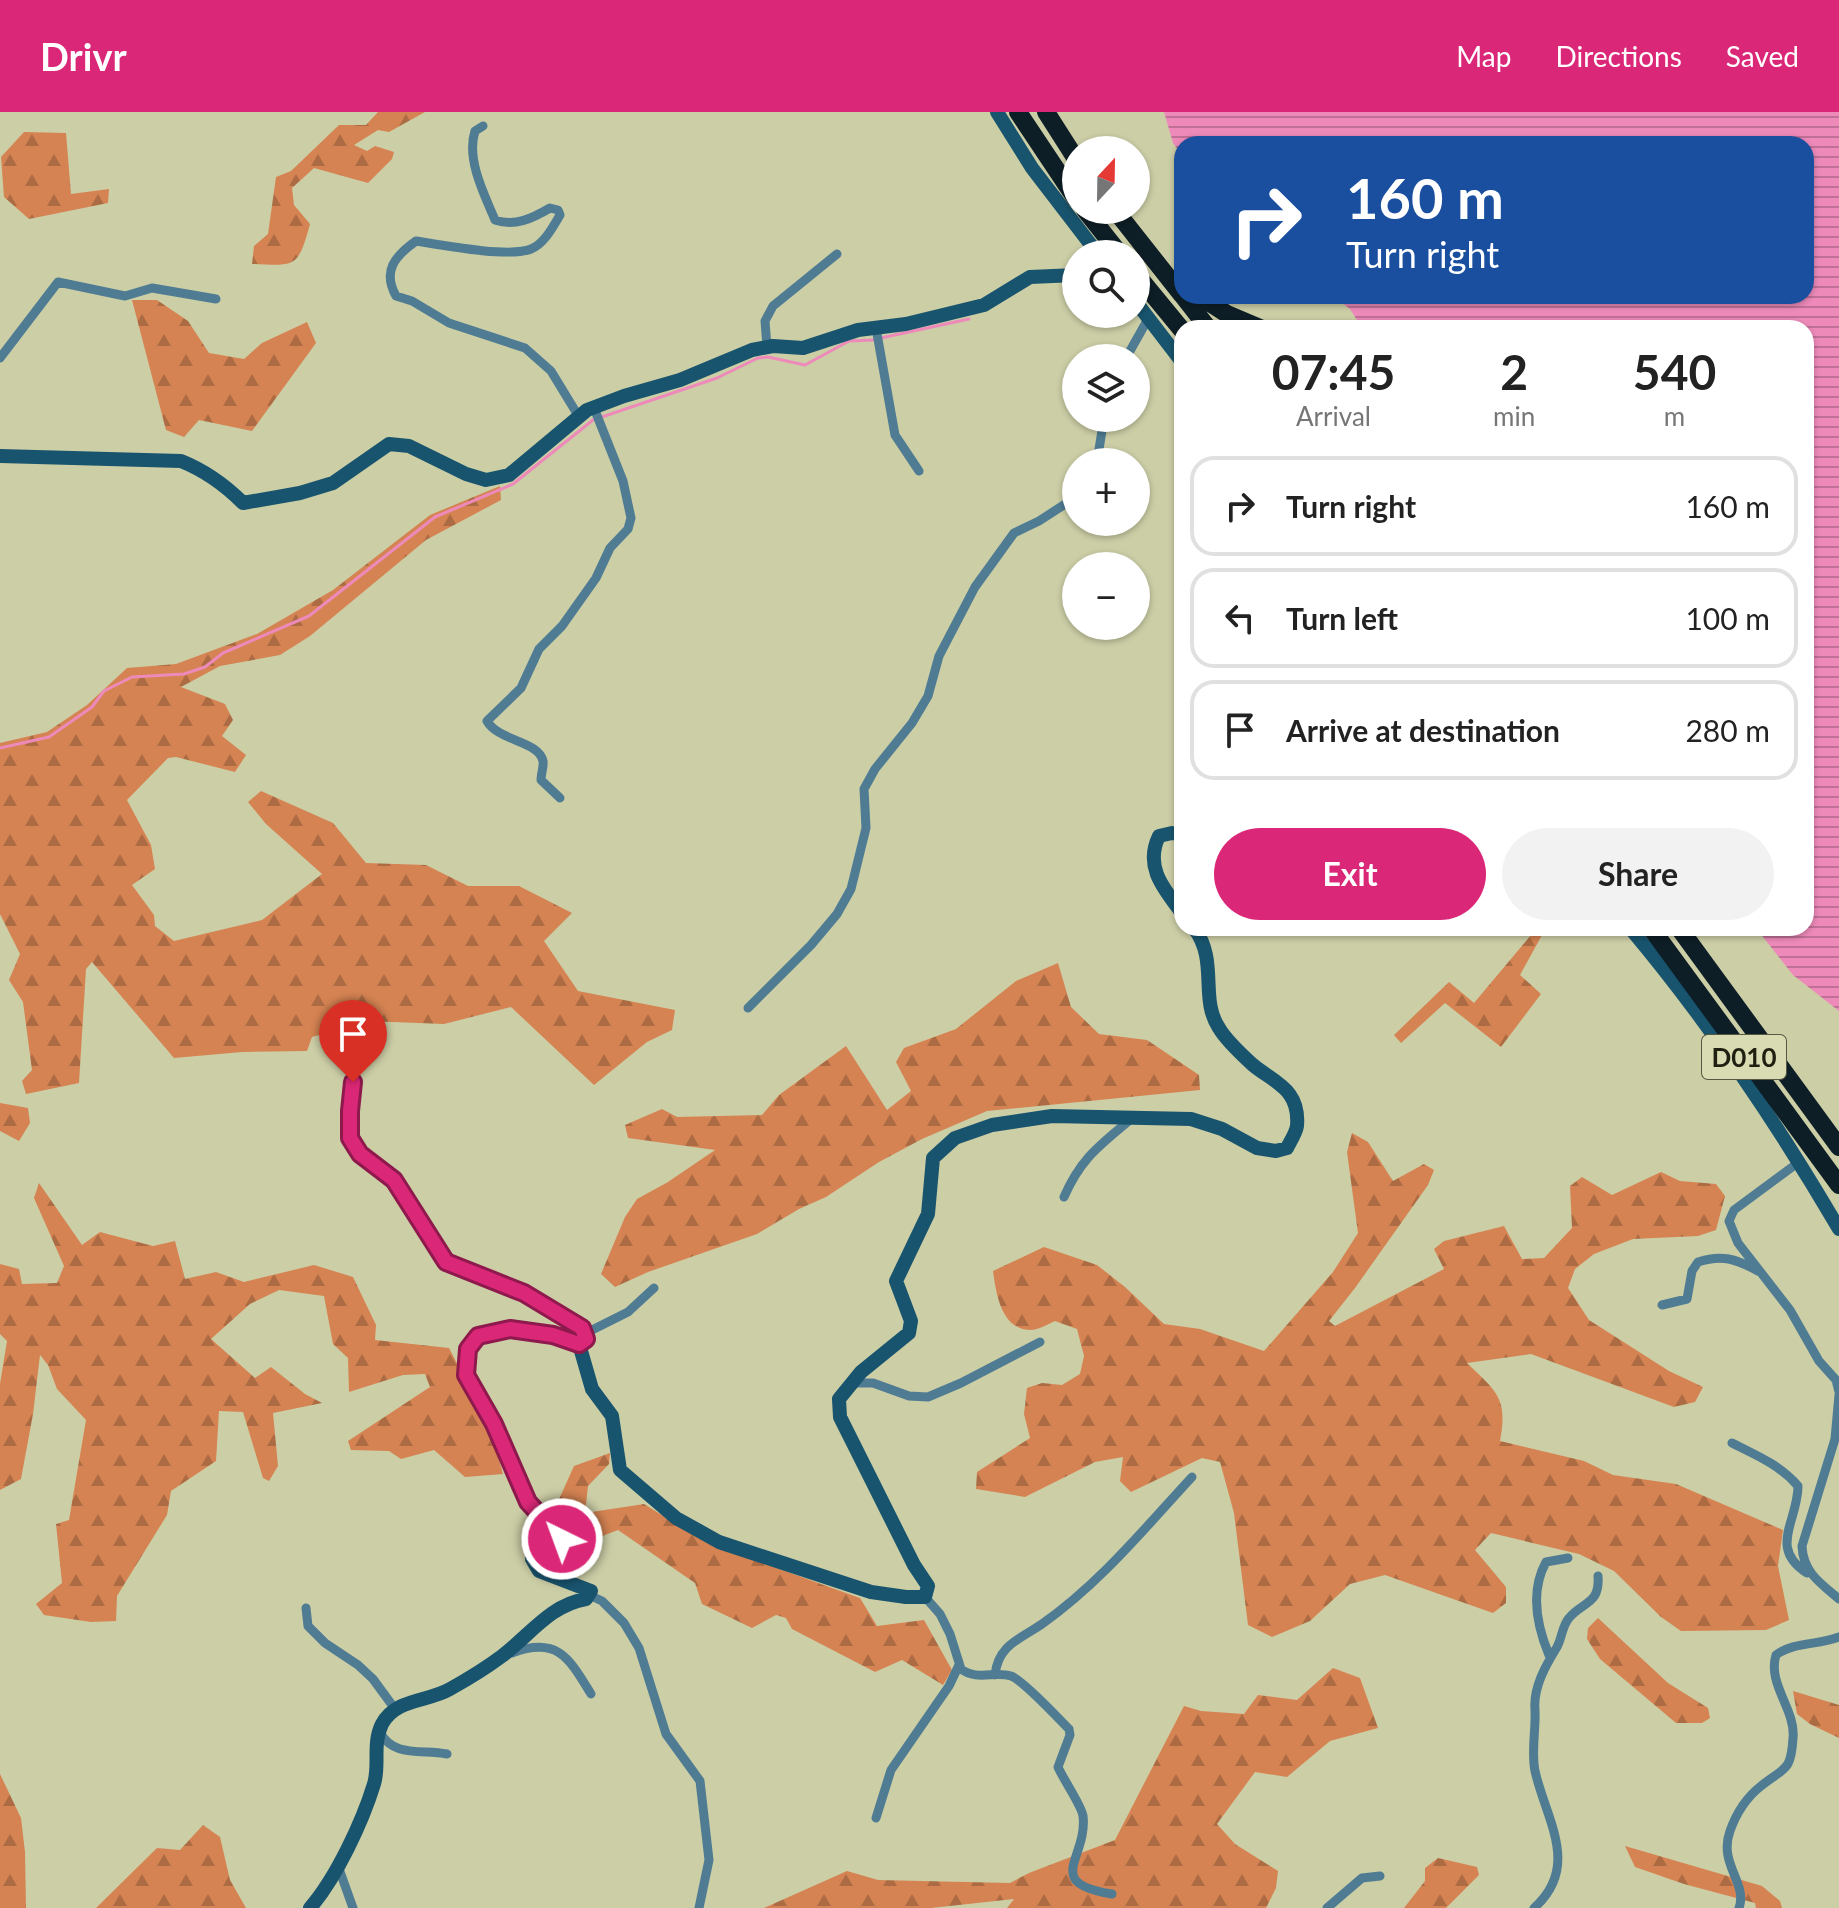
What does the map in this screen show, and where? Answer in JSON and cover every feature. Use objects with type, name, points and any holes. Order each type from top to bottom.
[{"type":"highway","points":[[1018,112],[1062,178]]},
{"type":"highway","points":[[1046,112],[1062,137]]},
{"type":"highway","points":[[1096,224],[1109,240]]},
{"type":"highway","points":[[1126,224],[1138,240]]},
{"type":"highway","points":[[1150,251],[1174,273]]},
{"type":"highway","points":[[1150,255],[1174,286]]},
{"type":"highway","points":[[1150,291],[1174,320]]},
{"type":"highway","points":[[1188,304],[1202,320]]},
{"type":"highway","points":[[1211,304],[1241,320]]},
{"type":"highway","name":"D010","points":[[1657,936],[1839,1185]]},
{"type":"highway","name":"D010","points":[[1685,936],[1839,1147]]},
{"type":"street","points":[[997,112],[1032,168],[1087,240]]},
{"type":"street","points":[[483,126],[475,131],[471,142],[473,159],[495,220],[506,224],[531,219],[550,208],[558,210],[560,215],[534,248],[523,251],[500,252],[416,241],[399,253],[393,264],[389,272],[391,287],[396,296],[412,301],[449,323],[525,348],[551,371],[579,417]]},
{"type":"street","points":[[767,347],[765,321],[773,306],[837,254]]},
{"type":"street","points":[[0,456],[181,461],[203,470],[227,486],[243,503],[300,493],[333,483],[389,444],[409,446],[466,474],[486,480],[509,475],[594,408],[722,365],[752,350],[767,347],[803,348],[858,330],[906,324],[984,305],[1030,277],[1062,276]]},
{"type":"street","points":[[0,358],[58,282],[125,296],[152,288],[216,299]]},
{"type":"street","points":[[1150,322],[1174,352]]},
{"type":"street","points":[[876,328],[895,435],[919,471]]},
{"type":"street","points":[[560,798],[541,780],[543,761],[537,751],[497,734],[487,721],[521,688],[539,649],[562,626],[596,578],[610,548],[628,529],[631,518],[623,481],[594,408]]},
{"type":"street","points":[[748,1008],[811,945],[837,914],[851,889],[866,828],[864,789],[928,696],[939,656],[975,587],[1014,533],[1062,506]]},
{"type":"street","points":[[1174,833],[1159,836],[1153,848],[1158,881],[1174,902]]},
{"type":"street","points":[[925,1597],[928,1586],[914,1565],[840,1417],[839,1399],[861,1372],[909,1333],[911,1321],[896,1281],[928,1214],[933,1158],[955,1138],[992,1125],[1052,1116],[1191,1119],[1222,1129],[1257,1148],[1276,1151],[1287,1148],[1297,1127],[1294,1102],[1283,1085],[1252,1064],[1218,1028],[1210,1004],[1209,960],[1198,936]]},
{"type":"street","points":[[1636,936],[1715,1035],[1839,1229]]},
{"type":"street","points":[[357,1054],[350,1138],[360,1154],[394,1180],[446,1262],[524,1293],[582,1328],[592,1389],[612,1416],[620,1470],[676,1518],[719,1542],[871,1592],[925,1597],[940,1614],[959,1665],[967,1674],[1016,1678],[1069,1729],[1070,1735],[1058,1767],[1083,1811],[1084,1827],[1072,1865],[1074,1878],[1079,1885],[1093,1891],[1112,1894]]},
{"type":"street","points":[[1064,1197],[1075,1170],[1134,1117]]},
{"type":"street","points":[[1799,1162],[1734,1210],[1729,1221],[1738,1243],[1790,1310],[1819,1361],[1836,1380],[1839,1394],[1835,1439],[1802,1546],[1802,1561],[1813,1577]]},
{"type":"street","points":[[1662,1305],[1687,1299],[1692,1271],[1698,1262],[1724,1257],[1736,1259],[1761,1273]]},
{"type":"street","points":[[310,1908],[324,1892],[338,1866],[375,1781],[376,1746],[382,1724],[395,1709],[447,1691],[502,1656],[549,1614],[570,1602],[586,1599],[591,1591],[539,1571],[532,1559],[536,1553],[557,1546],[562,1539],[528,1502],[494,1424],[466,1375],[468,1349],[478,1336],[510,1329],[582,1339],[628,1312],[654,1288]]},
{"type":"street","points":[[852,1383],[873,1383],[909,1396],[928,1397],[1040,1342]]},
{"type":"street","points":[[1732,1443],[1770,1462],[1798,1486],[1786,1547],[1794,1564],[1839,1599]]},
{"type":"street","points":[[995,1675],[999,1654],[1095,1583],[1192,1477]]},
{"type":"street","points":[[1549,1655],[1540,1634],[1536,1593],[1538,1582],[1546,1562],[1568,1558]]},
{"type":"street","points":[[1534,1908],[1545,1898],[1558,1870],[1555,1828],[1534,1769],[1534,1706],[1549,1655],[1556,1648],[1566,1622],[1594,1598],[1599,1587],[1598,1576]]},
{"type":"street","points":[[589,1595],[602,1601],[624,1623],[643,1659],[666,1734],[700,1781],[709,1860],[699,1908]]},
{"type":"street","points":[[306,1608],[308,1626],[325,1643],[365,1672],[395,1709]]},
{"type":"street","points":[[1739,1908],[1742,1901],[1726,1850],[1729,1833],[1747,1801],[1762,1785],[1783,1772],[1790,1760],[1794,1737],[1793,1724],[1783,1703],[1773,1665],[1776,1655],[1792,1647],[1839,1637]]},
{"type":"street","points":[[502,1656],[531,1646],[544,1645],[559,1651],[574,1666],[591,1694]]},
{"type":"street","points":[[876,1818],[891,1770],[949,1686],[959,1665]]},
{"type":"street","points":[[380,1732],[387,1743],[402,1750],[447,1754]]},
{"type":"street","points":[[338,1866],[353,1908]]},
{"type":"street","points":[[1327,1908],[1362,1878],[1380,1876]]},
{"type":"green space","points":[[378,112],[425,112],[389,132],[378,130],[354,145],[367,151],[375,146],[394,152],[392,159],[368,183],[314,168],[292,188],[294,205],[310,224],[298,257],[287,264],[252,264],[254,246],[268,234],[276,177],[291,171],[339,125],[366,125]]},
{"type":"green space","points":[[24,132],[66,133],[71,194],[109,189],[108,203],[29,219],[4,197],[1,157]]},
{"type":"green space","points":[[132,300],[157,300],[188,321],[209,353],[244,359],[262,343],[307,322],[316,343],[252,431],[199,420],[184,437],[166,430]]},
{"type":"green space","points":[[500,486],[501,500],[426,540],[310,636],[280,655],[220,666],[181,687],[225,704],[233,720],[222,736],[246,755],[235,772],[176,757],[168,758],[127,800],[151,845],[155,869],[132,885],[154,915],[155,926],[174,941],[262,920],[322,874],[266,824],[248,802],[261,791],[333,823],[366,863],[426,865],[468,886],[519,886],[572,913],[544,941],[578,991],[675,1010],[672,1030],[647,1042],[594,1085],[511,1007],[444,1024],[367,1021],[312,1037],[307,1051],[242,1052],[174,1058],[92,962],[86,969],[79,1083],[26,1094],[22,1081],[32,1070],[23,1002],[9,980],[20,954],[0,914],[0,743],[47,732],[87,705],[127,668],[176,664],[257,634],[333,590],[430,515]]},
{"type":"green space","points":[[1530,936],[1541,936],[1520,975],[1541,994],[1501,1047],[1445,1003],[1401,1043],[1394,1035],[1449,982],[1474,1003]]},
{"type":"green space","points":[[1058,963],[1071,1007],[1099,1034],[1147,1040],[1199,1075],[1200,1090],[987,1111],[922,1139],[757,1234],[648,1272],[615,1287],[601,1274],[625,1217],[637,1199],[715,1150],[628,1138],[625,1125],[662,1109],[677,1117],[762,1115],[779,1095],[846,1046],[887,1110],[911,1091],[896,1062],[904,1048],[956,1029],[1016,981]]},
{"type":"green space","points":[[0,1103],[28,1108],[30,1123],[19,1141],[0,1131]]},
{"type":"green space","points":[[1352,1133],[1368,1142],[1393,1181],[1424,1164],[1434,1170],[1428,1185],[1329,1321],[1335,1326],[1444,1269],[1434,1249],[1444,1241],[1504,1226],[1522,1259],[1544,1258],[1572,1228],[1570,1186],[1582,1177],[1612,1195],[1661,1172],[1680,1181],[1716,1184],[1725,1196],[1716,1230],[1698,1236],[1633,1239],[1594,1254],[1575,1269],[1568,1288],[1589,1320],[1669,1371],[1703,1387],[1695,1402],[1674,1407],[1531,1354],[1467,1363],[1498,1397],[1502,1415],[1500,1441],[1584,1461],[1613,1475],[1676,1484],[1783,1530],[1778,1566],[1789,1620],[1766,1630],[1681,1631],[1661,1617],[1614,1571],[1579,1554],[1491,1533],[1475,1550],[1506,1587],[1506,1603],[1493,1613],[1385,1575],[1350,1584],[1310,1621],[1272,1637],[1248,1625],[1234,1513],[1220,1462],[1202,1458],[1131,1492],[1120,1481],[1123,1457],[1095,1462],[1025,1497],[976,1489],[977,1472],[1030,1438],[1024,1414],[1027,1388],[1042,1383],[1062,1385],[1080,1374],[1084,1356],[1077,1329],[1055,1321],[1031,1330],[1013,1324],[1002,1309],[993,1271],[1044,1247],[1097,1265],[1164,1324],[1200,1329],[1264,1351],[1333,1272],[1358,1233],[1347,1152]]},
{"type":"green space","points":[[39,1183],[82,1245],[100,1232],[153,1246],[175,1241],[185,1279],[216,1272],[244,1282],[314,1265],[353,1277],[376,1325],[375,1340],[449,1348],[490,1427],[503,1474],[465,1477],[434,1450],[401,1459],[389,1451],[351,1450],[348,1441],[430,1387],[425,1374],[403,1375],[349,1392],[348,1358],[333,1344],[324,1296],[279,1290],[250,1304],[211,1339],[255,1378],[271,1367],[305,1394],[322,1403],[273,1413],[278,1466],[269,1481],[263,1478],[243,1412],[219,1411],[216,1461],[171,1491],[167,1515],[117,1596],[116,1621],[91,1622],[44,1615],[36,1604],[62,1583],[56,1524],[69,1520],[86,1420],[57,1389],[48,1365],[40,1355],[21,1479],[0,1490],[0,1384],[7,1341],[0,1334],[0,1264],[19,1269],[22,1284],[57,1283],[64,1266],[34,1198]]},
{"type":"green space","points":[[610,1453],[609,1464],[588,1486],[585,1513],[644,1504],[707,1543],[860,1598],[877,1626],[924,1620],[952,1670],[943,1685],[902,1660],[875,1672],[792,1629],[786,1618],[776,1615],[752,1628],[702,1604],[695,1583],[618,1530],[576,1546],[551,1517],[574,1466]]},
{"type":"green space","points":[[1598,1618],[1668,1683],[1708,1708],[1710,1718],[1702,1723],[1676,1723],[1600,1659],[1587,1639],[1588,1628]]},
{"type":"green space","points":[[1333,1668],[1360,1678],[1378,1728],[1330,1741],[1287,1777],[1255,1772],[1217,1824],[1235,1844],[1278,1871],[1276,1888],[1266,1908],[1007,1908],[1014,1899],[931,1908],[764,1908],[847,1871],[878,1880],[1010,1883],[1115,1840],[1184,1706],[1201,1711],[1244,1714],[1258,1695],[1297,1700]]},
{"type":"green space","points":[[1793,1691],[1839,1705],[1839,1738],[1797,1714]]},
{"type":"green space","points":[[0,1774],[21,1818],[26,1908],[0,1908]]},
{"type":"green space","points":[[203,1825],[220,1837],[230,1880],[246,1908],[96,1908],[157,1848],[180,1850]]},
{"type":"green space","points":[[1625,1846],[1762,1886],[1780,1901],[1782,1908],[1756,1908],[1755,1903],[1635,1867]]},
{"type":"green space","points":[[1438,1858],[1477,1867],[1479,1875],[1446,1908],[1404,1908],[1425,1881],[1425,1868]]},
{"type":"shaded area","points":[[1164,112],[1839,112],[1839,1011],[1793,975],[1762,936],[1814,936],[1814,320],[1357,320],[1343,304],[1814,304],[1814,136],[1174,136],[1173,143]]},
{"type":"waterway","points":[[881,338],[969,319]]},
{"type":"waterway","points":[[0,748],[49,737],[92,707],[104,691],[132,677],[184,674],[205,667],[223,653],[309,616],[435,517],[513,484],[593,420],[717,378],[758,358],[768,357],[805,365],[849,341],[874,340]]},
{"type":"route","points":[[353,1082],[350,1138],[354,1147],[394,1180],[446,1262],[524,1293],[586,1333],[586,1339],[579,1344],[553,1335],[510,1329],[478,1336],[468,1349],[466,1375],[494,1424],[520,1486],[528,1502],[562,1539]]}]
